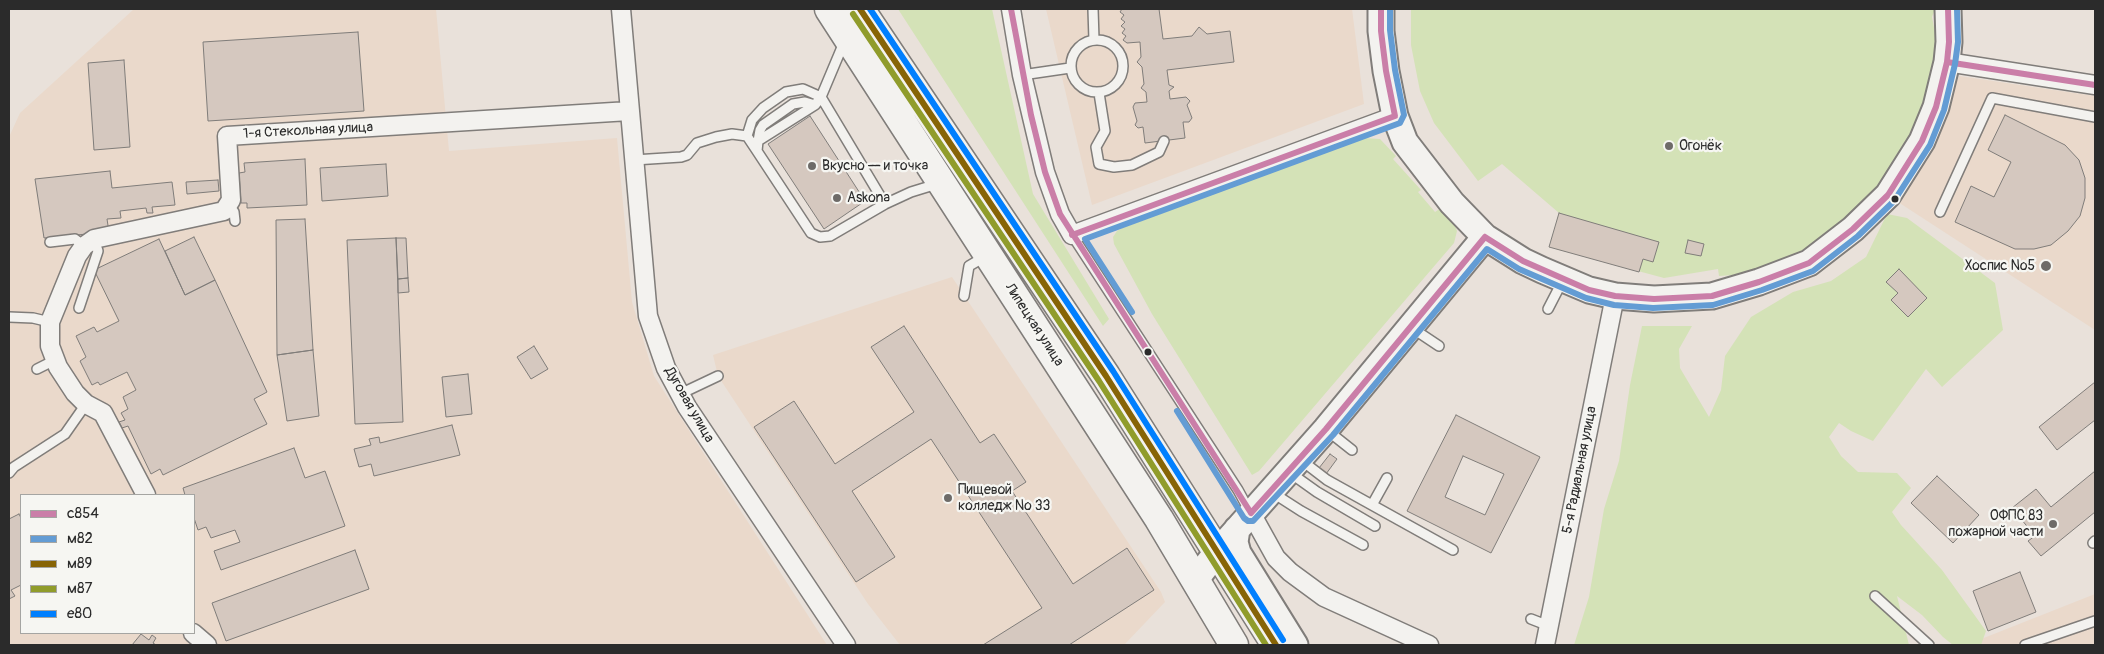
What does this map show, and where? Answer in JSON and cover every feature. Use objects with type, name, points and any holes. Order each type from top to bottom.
[{"type":"main road","name":"Липецкая улица","points":[[829,9],[1164,527],[1234,645]]},
{"type":"main road","points":[[860,9],[1106,376],[1276,645]]},
{"type":"main road","points":[[1381,9],[1381,32],[1394,116],[1405,142],[1452,203],[1485,237],[1524,261],[1563,280],[1589,290],[1615,296],[1654,299],[1712,296],[1760,282],[1809,263],[1853,229],[1888,195],[1922,141],[1936,107],[1947,62],[1949,42],[1948,9]]},
{"type":"main road","points":[[1196,580],[1217,552],[1326,430],[1485,237]]},
{"type":"main road","points":[[1244,521],[1235,542],[1238,553],[1295,645]]},
{"type":"street","name":"Дуговая улица","points":[[621,9],[648,316],[666,368],[680,394],[846,645]]},
{"type":"street","points":[[1011,9],[1022,75],[1045,172],[1060,214],[1072,235],[1394,116]]},
{"type":"street","points":[[1947,62],[2095,85]]},
{"type":"street","name":"1-я Стекольная улица","points":[[228,205],[231,200],[221,136],[629,111]]},
{"type":"street","points":[[145,494],[103,413],[86,404],[75,393],[56,360],[50,346],[50,322],[77,256],[89,243],[224,211],[228,205]]},
{"type":"street","name":"5-я Радиальная улица","points":[[1545,645],[1615,296]]},
{"type":"street","points":[[1244,521],[1290,572],[1324,597],[1429,645]]},
{"type":"street","points":[[194,634],[207,645]]},
{"type":"lane","points":[[1094,9],[1094,40]]},
{"type":"lane","points":[[758,141],[815,105],[821,97],[847,36]]},
{"type":"lane","points":[[1094,40],[1106,41],[1116,48],[1123,58],[1124,70],[1119,81],[1110,90],[1098,93],[1088,91],[1079,86],[1073,78],[1070,68],[1072,58],[1077,49],[1085,43],[1094,40]]},
{"type":"lane","points":[[1022,75],[1070,68]]},
{"type":"lane","points":[[747,136],[752,120],[763,108],[786,92],[803,89],[821,97],[885,204]]},
{"type":"lane","points":[[1098,93],[1105,131],[1096,147],[1099,164],[1114,167],[1132,165],[1159,152],[1164,141]]},
{"type":"lane","points":[[1940,212],[1992,98],[2095,117]]},
{"type":"lane","points":[[757,151],[760,130],[763,125],[792,104],[805,102],[815,105]]},
{"type":"lane","points":[[634,160],[681,157],[687,154],[697,143],[732,134],[747,136],[811,233],[820,237],[830,236],[885,204],[911,192],[942,183]]},
{"type":"lane","points":[[228,205],[234,212],[235,221]]},
{"type":"lane","points":[[1072,235],[1238,490],[1244,521]]},
{"type":"lane","points":[[50,242],[75,239],[89,243],[98,251],[79,308]]},
{"type":"lane","points":[[964,296],[969,266],[988,254]]},
{"type":"lane","points":[[1548,309],[1563,280]]},
{"type":"lane","points":[[9,317],[33,318],[50,322]]},
{"type":"lane","points":[[1410,326],[1439,346]]},
{"type":"lane","points":[[37,368],[56,360]]},
{"type":"lane","points":[[680,394],[718,376]]},
{"type":"lane","points":[[9,473],[14,467],[65,434],[86,404]]},
{"type":"lane","points":[[1326,430],[1352,450]]},
{"type":"lane","points":[[1294,465],[1327,480],[1453,550]]},
{"type":"lane","points":[[1294,465],[1317,492],[1375,526]]},
{"type":"lane","points":[[1372,505],[1387,478]]},
{"type":"lane","points":[[1270,492],[1363,545]]},
{"type":"lane","points":[[1874,596],[1929,645]]},
{"type":"lane","points":[[1531,619],[1549,626]]},
{"type":"lane","points":[[2025,645],[2095,621]]},
{"type":"shaded area","points":[[134,9],[436,9],[449,151],[617,138],[632,302],[654,376],[827,645],[9,645],[9,137],[20,113]]},
{"type":"shaded area","points":[[1046,9],[1352,9],[1364,104],[1092,205]]},
{"type":"shaded area","name":"Хоспис №5","points":[[1959,76],[2095,96],[2095,330],[1898,202],[1932,147]]},
{"type":"shaded area","name":"Пищевой колледж № 33","points":[[952,277],[1161,592],[1165,602],[1124,645],[900,645],[868,604],[718,376],[713,355]]},
{"type":"shaded area","points":[[2095,594],[2095,645],[1966,645]]},
{"type":"green space","points":[[898,9],[992,9],[1033,194],[1109,319],[1103,326]]},
{"type":"green space","name":"Огонёк","points":[[1411,9],[1935,9],[1932,17],[1938,48],[1933,81],[1917,119],[1909,150],[1861,208],[1838,223],[1823,242],[1748,274],[1719,276],[1718,269],[1664,278],[1549,247],[1559,213],[1502,164],[1478,181],[1434,123],[1420,91],[1411,45]]},
{"type":"green space","points":[[1364,138],[1380,139],[1396,156],[1393,159],[1421,190],[1418,192],[1435,212],[1441,208],[1453,221],[1457,231],[1454,243],[1259,471],[1252,475],[1152,314],[1114,244],[1113,237],[1122,228]]},
{"type":"green space","points":[[1887,214],[1907,218],[1995,283],[2003,330],[1942,387],[1926,369],[1873,441],[1839,423],[1829,437],[1841,456],[1858,472],[1897,473],[1911,488],[1892,512],[1901,525],[1942,570],[1986,631],[1981,645],[1953,645],[1922,615],[1897,596],[1909,645],[1574,645],[1589,597],[1604,509],[1619,461],[1630,385],[1642,326],[1692,326],[1679,349],[1680,368],[1709,417],[1721,390],[1725,356],[1751,317],[1793,292],[1831,281],[1866,257]]},
{"type":"building","points":[[1122,9],[1159,9],[1163,39],[1192,36],[1199,27],[1207,34],[1230,31],[1234,62],[1167,70],[1169,85],[1174,87],[1169,91],[1170,99],[1186,97],[1190,101],[1187,105],[1192,118],[1189,122],[1183,122],[1185,138],[1145,143],[1143,127],[1138,128],[1135,125],[1137,121],[1133,107],[1135,103],[1147,102],[1146,92],[1141,88],[1144,84],[1142,67],[1137,62],[1141,57],[1140,42],[1127,43],[1123,40],[1126,36],[1122,33],[1125,29],[1121,26],[1125,22],[1121,19],[1124,15],[1120,12]]},
{"type":"building","points":[[358,32],[364,111],[208,121],[203,42]]},
{"type":"building","points":[[124,60],[130,147],[94,150],[88,63]]},
{"type":"building","points":[[2005,115],[2065,145],[2079,160],[2085,178],[2085,198],[2080,216],[2068,231],[2051,245],[2034,249],[2015,249],[1955,222],[1971,186],[1994,197],[2011,162],[1988,150]]},
{"type":"building","points":[[810,116],[865,201],[824,229],[768,144]]},
{"type":"building","points":[[305,159],[307,205],[247,208],[247,203],[241,203],[239,173],[245,172],[244,163]]},
{"type":"building","points":[[386,164],[388,196],[322,201],[320,168]]},
{"type":"building","points":[[110,171],[112,188],[172,182],[175,205],[152,207],[153,213],[147,213],[146,208],[120,211],[121,218],[107,219],[109,232],[44,238],[35,179]]},
{"type":"building","points":[[218,180],[219,191],[187,194],[186,182]]},
{"type":"building","points":[[1559,213],[1659,242],[1653,262],[1643,259],[1639,272],[1549,247]]},
{"type":"building","points":[[305,219],[313,350],[277,355],[276,220]]},
{"type":"building","points":[[194,237],[215,280],[185,295],[165,251]]},
{"type":"building","points":[[396,238],[406,238],[408,278],[398,279]]},
{"type":"building","points":[[396,238],[403,422],[355,424],[347,240]]},
{"type":"building","points":[[159,239],[185,295],[215,280],[267,392],[254,399],[267,424],[163,475],[160,469],[151,474],[128,426],[122,428],[119,422],[125,420],[121,413],[128,409],[123,397],[136,390],[127,372],[100,385],[98,382],[92,385],[80,361],[86,357],[76,336],[94,327],[97,332],[119,321],[94,270]]},
{"type":"building","points":[[1688,240],[1704,244],[1701,256],[1685,253]]},
{"type":"building","points":[[1899,269],[1927,298],[1908,317],[1891,300],[1898,293],[1886,282]]},
{"type":"building","points":[[408,278],[409,292],[398,293],[398,279]]},
{"type":"building","points":[[904,326],[980,443],[994,434],[1026,482],[1012,491],[1073,584],[1127,548],[1154,590],[1069,645],[983,645],[1042,608],[931,439],[852,491],[895,557],[856,582],[754,427],[794,401],[835,464],[914,412],[871,347]]},
{"type":"building","points":[[534,346],[548,369],[531,379],[517,357]]},
{"type":"building","points":[[313,350],[319,416],[287,421],[277,355]]},
{"type":"building","points":[[468,374],[472,414],[446,417],[442,377]]},
{"type":"building","points":[[2095,382],[2095,420],[2057,450],[2039,427]]},
{"type":"building","points":[[1456,415],[1540,457],[1491,553],[1407,511]],"holes":[[[1463,456],[1504,474],[1485,515],[1445,497]]]},
{"type":"building","points":[[452,425],[460,455],[374,476],[371,464],[359,467],[354,449],[371,445],[369,439],[379,437],[380,443]]},
{"type":"building","points":[[294,448],[305,478],[325,471],[345,526],[221,570],[214,551],[240,542],[235,530],[211,538],[206,527],[198,530],[195,521],[195,494],[185,494],[183,488]]},
{"type":"building","points":[[1330,454],[1337,459],[1326,474],[1319,468]]},
{"type":"building","name":"ОФПС 83 пожарной части","points":[[2095,471],[2095,512],[2041,556],[2028,541],[2035,536],[2012,508],[2036,489],[2051,507]]},
{"type":"building","points":[[1937,476],[1979,515],[1953,543],[1911,503]]},
{"type":"building","points":[[19,514],[20,516],[20,586],[11,590],[15,596],[9,599],[9,519]]},
{"type":"building","points":[[355,550],[369,589],[226,641],[212,603]]},
{"type":"building","points":[[2020,572],[2036,612],[1988,631],[1973,591]]},
{"type":"building","points":[[141,634],[149,640],[152,635],[156,638],[153,643],[156,645],[132,645]]},
{"type":"transit line","name":"м89","points":[[860,9],[1106,376],[1276,645]]},
{"type":"transit line","name":"е80","points":[[870,9],[1113,371],[1283,640]]},
{"type":"transit line","name":"с854","points":[[1011,9],[1031,115],[1045,172],[1060,214],[1251,513]]},
{"type":"transit line","name":"с854","points":[[1072,235],[1395,116],[1386,71],[1381,31],[1381,9]]},
{"type":"transit line","name":"м82","points":[[1132,312],[1085,239],[1400,123],[1404,115],[1395,70],[1390,30],[1390,9]]},
{"type":"transit line","name":"с854","points":[[1485,237],[1523,261],[1589,290],[1615,296],[1654,299],[1712,296],[1759,282],[1809,263],[1853,229],[1888,195],[1922,141],[1936,107],[1947,62],[1949,42],[1948,9]]},
{"type":"transit line","name":"м82","points":[[1177,411],[1244,518],[1248,521],[1253,521],[1333,435],[1487,249],[1519,269],[1586,298],[1614,305],[1653,308],[1713,305],[1762,290],[1813,271],[1858,236],[1894,201],[1930,145],[1944,110],[1955,64],[1958,42],[1957,9]]},
{"type":"transit line","name":"м87","points":[[853,14],[1099,381],[1266,645]]},
{"type":"transit line","name":"с854","points":[[1947,62],[2095,85]]},
{"type":"transit line","name":"с854","points":[[1251,513],[1326,429],[1485,237]]},
{"type":"place","name":"Огонёк","points":[[1669,146]]},
{"type":"place","name":"Вкусно — и точка","points":[[812,166]]},
{"type":"place","name":"Askona","points":[[837,198]]},
{"type":"place","name":"Хоспис №5","points":[[2046,266]]},
{"type":"place","name":"Пищевой колледж № 33","points":[[948,498]]},
{"type":"place","name":"ОФПС 83 пожарной части","points":[[2053,524]]}]
